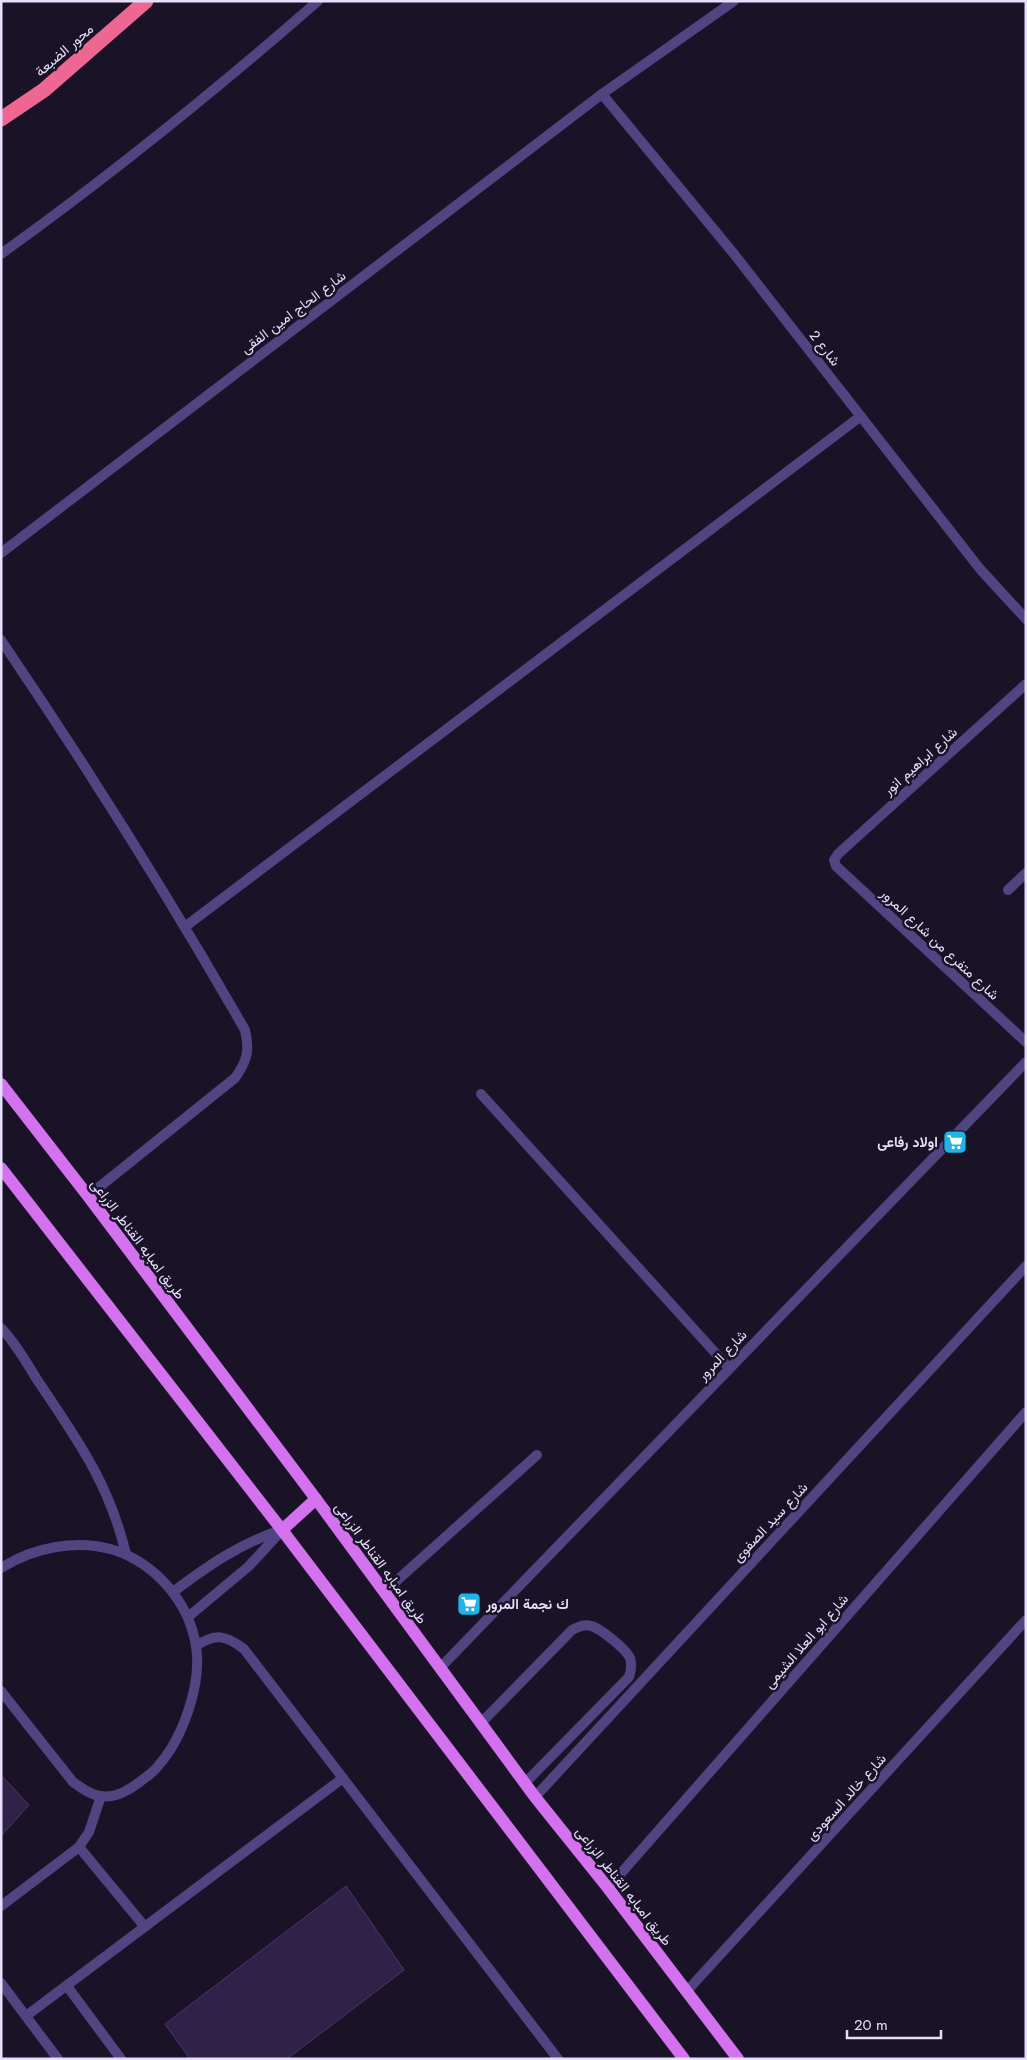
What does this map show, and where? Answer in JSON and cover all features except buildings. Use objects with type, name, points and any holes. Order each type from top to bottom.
[{"type":"highway","name":"محور الضبعة","points":[[1,119],[44,90],[146,1]]},
{"type":"main road","name":"طريق امبابه القناطر الزراعى","points":[[1,1084],[88,1196],[316,1499],[535,1797],[608,1888],[738,2059]]},
{"type":"main road","points":[[1,1168],[282,1530],[684,2059]]},
{"type":"main road","points":[[282,1530],[316,1499]]},
{"type":"street","points":[[1,254],[182,117],[318,1]]},
{"type":"street","name":"شارع الحاج امين الفقى","points":[[1,553],[602,94],[734,1]]},
{"type":"street","name":"شارع 2","points":[[602,94],[734,254],[980,570],[1026,619]]},
{"type":"street","points":[[186,926],[861,416]]},
{"type":"street","points":[[1,640],[74,748],[186,926],[245,1030],[248,1044],[245,1063],[235,1078],[88,1196]]},
{"type":"street","name":"شارع ابراهيم انور","points":[[835,863],[838,854],[1026,684]]},
{"type":"street","name":"شارع متفرع من شارع المرور","points":[[835,863],[1026,1042]]},
{"type":"street","points":[[1008,890],[1026,872]]},
{"type":"street","name":"شارع المرور","points":[[440,1668],[1026,1062]]},
{"type":"street","points":[[481,1094],[729,1368]]},
{"type":"street","name":"شارع سيد الصفوى","points":[[535,1797],[1026,1266]]},
{"type":"street","points":[[1,1328],[86,1452],[110,1500],[120,1526],[126,1554]]},
{"type":"street","name":"شارع ابو العلا الشيمى","points":[[608,1888],[1026,1412]]},
{"type":"street","points":[[384,1592],[537,1455]]},
{"type":"street","points":[[173,1592],[216,1559],[257,1538],[282,1530]]},
{"type":"street","points":[[188,1618],[249,1566],[282,1530]]},
{"type":"street","points":[[1,1568],[39,1552],[72,1544],[100,1546],[126,1554],[152,1570],[173,1592],[188,1618],[196,1646],[197,1675],[190,1704],[178,1738],[158,1767],[130,1790],[116,1795],[101,1796],[86,1791],[73,1782],[1,1691]]},
{"type":"street","name":"شارع خالد السعودى","points":[[686,1992],[1026,1620]]},
{"type":"street","points":[[481,1723],[572,1630],[588,1625],[596,1628],[625,1651],[630,1659],[629,1677],[525,1783]]},
{"type":"street","points":[[196,1646],[208,1638],[221,1637],[233,1640],[244,1649],[558,2059]]},
{"type":"street","points":[[26,2016],[343,1778]]},
{"type":"street","points":[[1,1906],[79,1847],[88,1832],[101,1796]]},
{"type":"street","points":[[79,1847],[145,1926]]},
{"type":"street","points":[[1,1983],[58,2059]]},
{"type":"street","points":[[67,1986],[121,2059]]},
{"type":"place","name":"اولاد رفاعى","points":[[955,1142]]},
{"type":"place","name":"ك نجمة المرور","points":[[469,1604]]}]
